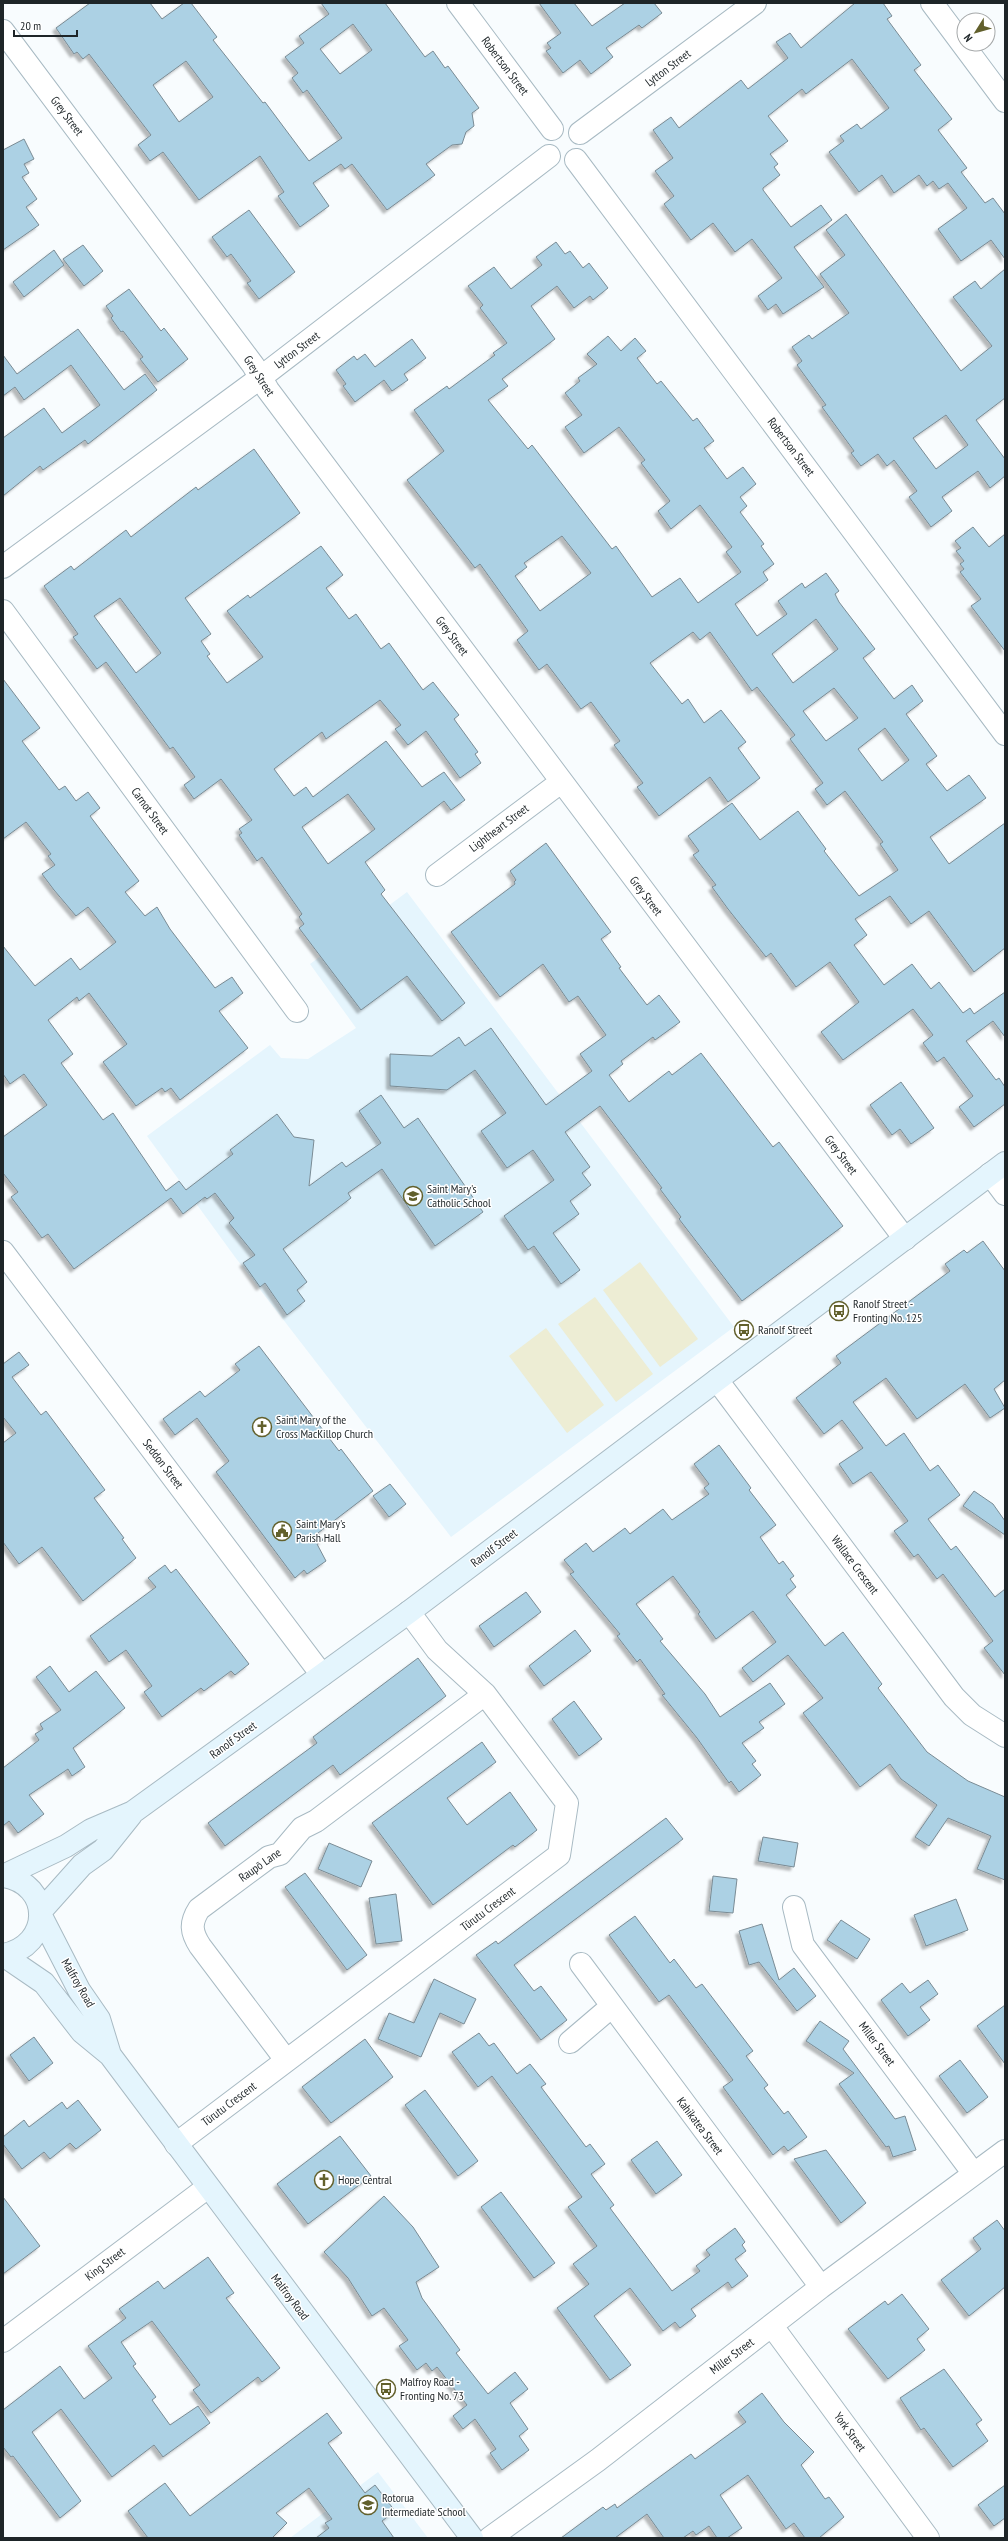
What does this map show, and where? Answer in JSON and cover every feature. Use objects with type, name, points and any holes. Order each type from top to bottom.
[{"type":"street","name":"Robertson Street","points":[[458,3],[552,129]]},
{"type":"street","name":"Lytton Street","points":[[580,133],[755,3]]},
{"type":"street","points":[[932,3],[1005,101]]},
{"type":"street","name":"Grey Street","points":[[3,31],[253,365],[260,378],[560,782],[904,1239]]},
{"type":"street","points":[[564,124],[576,128],[580,133],[584,144],[583,151],[571,164],[558,164],[546,151],[545,139],[552,129],[564,124]]},
{"type":"street","name":"Lytton Street","points":[[3,567],[260,378],[549,156]]},
{"type":"street","name":"Robertson Street","points":[[576,160],[1005,734]]},
{"type":"street","name":"Carnot Street","points":[[3,611],[297,1011]]},
{"type":"street","name":"Lightheart Street","points":[[437,875],[560,782]]},
{"type":"street","points":[[998,1169],[1005,1194]]},
{"type":"street","name":"Ranolf Street","points":[[3,1876],[66,1846],[91,1830],[133,1812],[409,1612],[998,1169]]},
{"type":"street","name":"Seddon Street","points":[[3,1252],[322,1675]]},
{"type":"street","name":"Wallace Crescent","points":[[717,1380],[954,1697],[972,1715],[1005,1736]]},
{"type":"street","name":"Tūrutu Crescent","points":[[176,2144],[559,1855],[566,1803],[485,1694],[465,1673],[437,1650],[409,1612]]},
{"type":"street","name":"Raupō Lane","points":[[286,2060],[200,1946],[191,1926],[193,1918],[199,1909],[269,1857],[280,1854],[302,1828],[316,1821],[485,1694]]},
{"type":"street","name":"Ranolf Street","points":[[40,1913],[82,1865],[103,1850],[133,1812]]},
{"type":"street","name":"Malfroy Road","points":[[3,1876],[20,1881],[34,1894],[40,1913],[80,1990],[99,2019],[110,2055]]},
{"type":"street","name":"Miller Street","points":[[794,1907],[803,1945],[974,2174]]},
{"type":"street","points":[[3,1955],[18,1951],[30,1942],[40,1924],[40,1913]]},
{"type":"street","name":"Malfroy Road","points":[[3,1955],[44,1983],[82,2032],[110,2055],[472,2538]]},
{"type":"street","name":"Kahikatea Street","points":[[581,1964],[611,2007],[821,2287]]},
{"type":"street","points":[[570,2042],[611,2007]]},
{"type":"street","name":"Miller Street","points":[[490,2538],[608,2453],[821,2287],[1005,2151]]},
{"type":"street","name":"King Street","points":[[3,2341],[208,2187]]},
{"type":"street","name":"York Street","points":[[772,2326],[928,2538]]},
{"type":"shaded area","name":"Saint Mary's Catholic School","points":[[407,892],[734,1327],[451,1537],[235,1257],[147,1136],[270,1045],[281,1058],[308,1059],[356,1028],[310,964]]},
{"type":"shaded area","name":"Rotorua Intermediate School","points":[[378,2472],[428,2538],[290,2538]]},
{"type":"green space","points":[[640,1262],[698,1339],[660,1367],[603,1290]]},
{"type":"green space","points":[[595,1297],[653,1374],[616,1402],[558,1324]]},
{"type":"green space","points":[[546,1328],[604,1405],[567,1433],[509,1356]]},
{"type":"building","points":[[90,3],[150,3],[162,19],[184,3],[191,3],[217,37],[213,40],[263,103],[265,102],[309,161],[342,138],[307,90],[303,93],[292,78],[298,73],[285,57],[304,43],[299,36],[329,14],[321,3],[385,3],[425,57],[433,51],[445,68],[448,66],[479,108],[472,113],[474,126],[466,132],[462,144],[452,145],[426,164],[435,175],[387,210],[352,164],[345,169],[341,164],[313,183],[329,206],[300,227],[278,196],[284,192],[260,156],[199,200],[163,152],[150,161],[138,145],[151,135],[89,54],[83,59],[77,52],[74,54],[56,28]],"holes":[[[353,24],[372,50],[340,74],[320,49]],[[186,61],[213,97],[179,122],[153,85]]]},
{"type":"building","points":[[539,3],[574,3],[592,26],[625,3],[654,3],[662,13],[642,28],[639,25],[606,48],[613,57],[591,74],[580,60],[563,73],[546,51],[551,48],[547,43],[561,33]]},
{"type":"building","points":[[855,3],[883,3],[892,16],[887,19],[921,65],[914,70],[952,119],[938,130],[967,168],[961,172],[985,203],[993,198],[1005,214],[1005,259],[991,240],[961,261],[938,229],[967,208],[948,183],[939,189],[933,181],[927,186],[919,175],[894,193],[882,175],[859,192],[829,152],[844,141],[840,136],[857,124],[861,129],[889,108],[852,59],[806,94],[802,89],[768,116],[788,141],[770,154],[778,164],[774,167],[780,175],[763,188],[763,190],[791,227],[821,205],[832,220],[794,247],[824,287],[783,314],[776,304],[768,310],[758,296],[782,278],[752,239],[735,252],[713,223],[691,240],[664,204],[674,196],[655,171],[673,158],[653,130],[671,117],[679,128],[741,80],[748,89],[788,58],[776,42],[790,33],[801,48]]},
{"type":"building","points":[[24,139],[34,159],[24,164],[29,173],[22,177],[37,199],[26,207],[39,225],[3,250],[3,150]]},
{"type":"building","points":[[249,210],[295,272],[259,299],[247,283],[251,281],[231,254],[227,257],[212,237]]},
{"type":"building","points":[[846,214],[961,371],[992,346],[953,297],[975,281],[981,289],[1005,269],[1005,398],[976,420],[1005,459],[1005,476],[990,488],[978,471],[942,497],[952,511],[931,527],[909,497],[917,491],[894,460],[887,466],[878,454],[861,466],[851,453],[854,451],[822,407],[826,405],[797,365],[802,361],[792,347],[809,335],[812,339],[849,313],[820,274],[845,255],[826,230]],"holes":[[[946,415],[968,445],[936,469],[913,438]]]},
{"type":"building","points":[[556,242],[565,254],[570,251],[583,268],[589,263],[608,288],[593,300],[590,296],[574,308],[557,286],[531,306],[555,339],[502,379],[508,386],[488,400],[528,449],[532,445],[612,549],[616,546],[652,597],[680,578],[698,603],[741,572],[726,552],[732,547],[700,505],[671,529],[658,511],[670,501],[641,463],[645,460],[619,427],[584,453],[565,427],[582,415],[565,393],[580,381],[578,378],[597,364],[587,354],[608,336],[621,351],[635,338],[646,351],[637,358],[657,384],[661,381],[693,421],[697,418],[714,441],[704,448],[727,479],[743,467],[756,484],[740,497],[747,506],[740,512],[764,544],[761,546],[774,564],[763,572],[768,580],[735,604],[757,636],[787,614],[778,601],[802,583],[805,588],[826,573],[839,591],[835,594],[839,602],[875,649],[863,658],[894,699],[912,685],[923,701],[906,714],[937,756],[926,764],[947,791],[969,775],[986,798],[930,837],[949,864],[1005,823],[1005,948],[974,972],[929,911],[911,924],[890,896],[855,919],[867,935],[854,945],[884,985],[912,964],[931,989],[939,982],[963,1013],[970,1008],[974,1014],[1005,992],[1005,1037],[993,1021],[966,1041],[996,1080],[999,1078],[1005,1087],[1005,1104],[974,1127],[959,1107],[973,1096],[944,1057],[937,1062],[923,1043],[933,1035],[913,1009],[843,1060],[821,1032],[859,1002],[830,962],[796,987],[771,953],[766,957],[728,909],[712,887],[716,885],[693,855],[699,851],[688,836],[732,803],[760,840],[798,811],[826,849],[824,851],[859,896],[898,870],[880,844],[883,842],[845,791],[827,805],[815,789],[823,783],[790,739],[795,735],[757,687],[752,691],[710,632],[700,640],[693,632],[650,663],[682,704],[688,699],[704,723],[721,710],[746,742],[738,748],[760,778],[728,802],[710,777],[659,816],[637,787],[643,783],[614,745],[620,741],[591,702],[581,709],[547,664],[539,670],[517,640],[528,631],[480,564],[475,568],[407,480],[444,451],[414,410],[447,386],[449,389],[495,355],[493,353],[507,343],[480,308],[483,305],[468,286],[494,267],[511,289],[542,265],[536,257]],"holes":[[[562,536],[591,573],[540,611],[515,576],[527,567],[524,563]],[[816,619],[838,649],[793,683],[772,654]],[[834,688],[858,718],[826,741],[803,711]],[[885,728],[909,760],[882,781],[858,749]]]},
{"type":"building","points":[[83,245],[103,271],[84,286],[63,259]]},
{"type":"building","points":[[54,250],[64,265],[24,297],[13,282]]},
{"type":"building","points":[[129,289],[161,331],[164,328],[188,359],[158,382],[140,359],[143,357],[111,318],[113,316],[106,306]]},
{"type":"building","points":[[78,329],[124,390],[145,374],[157,390],[88,444],[85,440],[43,470],[40,466],[3,496],[3,438],[44,408],[62,433],[100,405],[71,365],[24,400],[15,387],[3,396],[3,355],[17,374]]},
{"type":"building","points":[[412,339],[426,358],[404,374],[408,380],[392,391],[384,380],[355,402],[343,386],[346,384],[336,370],[354,356],[357,360],[365,354],[375,367]]},
{"type":"building","points":[[254,449],[300,513],[185,598],[211,634],[201,641],[210,654],[207,656],[227,683],[263,657],[227,611],[248,595],[250,598],[321,546],[343,575],[326,588],[349,619],[356,614],[381,649],[389,643],[423,690],[433,682],[459,715],[454,719],[478,752],[475,754],[481,763],[460,778],[426,731],[408,745],[395,729],[401,725],[380,700],[326,739],[322,732],[274,769],[294,796],[306,787],[313,797],[386,741],[422,787],[444,772],[465,800],[451,810],[444,801],[365,862],[385,890],[381,894],[465,1003],[442,1021],[407,976],[361,1010],[299,928],[304,924],[299,917],[302,914],[262,857],[257,861],[239,835],[242,833],[239,829],[252,820],[221,779],[194,799],[184,785],[195,777],[173,747],[170,749],[106,662],[97,669],[73,637],[78,634],[44,586],[71,566],[74,570],[126,530],[131,537],[196,487],[198,490]],"holes":[[[120,598],[161,653],[136,673],[94,616]],[[348,794],[375,829],[328,864],[302,827]]]},
{"type":"building","points":[[973,527],[989,547],[1005,534],[1005,651],[971,606],[981,599],[960,572],[964,569],[960,564],[964,561],[956,551],[961,548],[955,541]]},
{"type":"building","points":[[3,679],[40,728],[22,741],[59,790],[65,786],[76,801],[88,792],[100,808],[90,816],[139,881],[125,892],[145,916],[157,907],[170,929],[215,988],[232,977],[243,993],[219,1011],[248,1048],[180,1100],[171,1088],[165,1092],[162,1088],[136,1106],[103,1062],[127,1044],[89,993],[79,1001],[77,997],[48,1020],[73,1054],[61,1063],[103,1120],[113,1113],[166,1191],[179,1181],[186,1190],[233,1154],[230,1150],[277,1114],[294,1137],[314,1140],[309,1186],[342,1162],[346,1167],[381,1143],[359,1111],[381,1095],[404,1128],[418,1118],[483,1212],[435,1246],[382,1169],[348,1193],[351,1198],[283,1249],[307,1282],[297,1290],[305,1301],[287,1315],[265,1283],[260,1287],[243,1263],[255,1255],[229,1223],[234,1218],[215,1193],[207,1199],[205,1197],[183,1214],[171,1198],[74,1269],[48,1234],[42,1238],[11,1197],[18,1192],[3,1173],[3,1137],[47,1105],[24,1074],[10,1084],[3,1074],[3,946],[35,986],[71,958],[80,970],[116,942],[88,907],[76,916],[42,874],[55,865],[48,856],[51,854],[26,822],[3,839]]},
{"type":"building","points":[[546,843],[611,932],[601,939],[621,967],[619,968],[647,1005],[659,995],[680,1022],[655,1040],[653,1037],[621,1061],[623,1064],[609,1075],[629,1102],[669,1071],[672,1075],[701,1053],[773,1147],[779,1142],[843,1226],[742,1301],[679,1219],[681,1217],[660,1189],[662,1188],[600,1106],[565,1132],[590,1167],[582,1173],[591,1185],[570,1201],[579,1214],[553,1233],[580,1270],[561,1284],[534,1246],[528,1250],[504,1216],[554,1180],[533,1150],[507,1168],[481,1131],[506,1113],[475,1070],[447,1090],[390,1086],[390,1054],[432,1056],[459,1037],[465,1046],[491,1028],[546,1105],[592,1071],[580,1054],[606,1035],[578,996],[569,1002],[543,964],[500,997],[451,932],[515,884],[514,882],[516,880],[510,871]]},
{"type":"building","points":[[901,1082],[934,1128],[911,1144],[900,1129],[892,1135],[870,1105]]},
{"type":"building","points":[[983,1241],[1005,1271],[1005,1380],[994,1389],[1005,1408],[990,1418],[965,1384],[917,1419],[886,1378],[853,1402],[886,1446],[904,1433],[930,1471],[938,1465],[960,1495],[928,1519],[951,1550],[956,1546],[995,1597],[1005,1589],[1005,1675],[984,1648],[993,1641],[943,1574],[937,1579],[918,1554],[914,1557],[894,1531],[908,1521],[871,1472],[853,1484],[839,1464],[863,1448],[842,1420],[824,1434],[796,1398],[841,1363],[836,1356],[950,1271],[945,1264],[964,1250],[967,1253]]},
{"type":"building","points":[[259,1346],[339,1451],[341,1449],[373,1491],[318,1533],[323,1540],[317,1544],[326,1561],[307,1574],[304,1570],[295,1578],[216,1472],[229,1461],[197,1418],[175,1435],[163,1419],[200,1391],[205,1397],[240,1370],[235,1364]]},
{"type":"building","points":[[19,1352],[29,1365],[12,1377],[41,1415],[46,1411],[105,1490],[94,1498],[124,1538],[122,1539],[136,1558],[83,1601],[42,1547],[19,1564],[3,1542],[3,1443],[16,1433],[3,1417],[3,1364]]},
{"type":"building","points":[[719,1445],[751,1488],[749,1490],[776,1525],[760,1537],[779,1564],[783,1561],[794,1576],[790,1579],[796,1587],[786,1595],[825,1646],[843,1632],[882,1684],[878,1688],[927,1752],[968,1781],[1005,1797],[1005,1880],[977,1869],[991,1836],[948,1818],[929,1846],[915,1837],[937,1805],[901,1779],[890,1764],[860,1787],[803,1713],[823,1698],[788,1655],[753,1682],[742,1668],[776,1642],[753,1611],[716,1639],[698,1614],[700,1612],[673,1576],[636,1604],[663,1639],[660,1641],[705,1694],[720,1717],[770,1683],[785,1704],[759,1722],[764,1728],[742,1743],[756,1761],[752,1764],[761,1775],[739,1792],[731,1781],[729,1783],[697,1738],[662,1695],[665,1694],[640,1659],[637,1662],[617,1636],[620,1634],[570,1574],[574,1572],[564,1560],[586,1543],[593,1552],[625,1528],[630,1534],[663,1509],[672,1520],[709,1494],[704,1488],[709,1484],[694,1464]]},
{"type":"building","points":[[390,1484],[406,1504],[389,1517],[373,1496]]},
{"type":"building","points":[[974,1491],[993,1504],[1005,1521],[1005,1535],[963,1506]]},
{"type":"building","points":[[165,1565],[171,1573],[176,1569],[249,1664],[235,1675],[231,1671],[204,1691],[201,1688],[162,1717],[144,1692],[152,1686],[126,1650],[109,1662],[90,1636],[156,1587],[148,1578]]},
{"type":"building","points":[[526,1592],[541,1612],[494,1647],[479,1626]]},
{"type":"building","points":[[575,1630],[591,1651],[544,1686],[529,1666]]},
{"type":"building","points":[[418,1658],[446,1696],[340,1775],[333,1765],[225,1846],[208,1823],[317,1743],[313,1737]]},
{"type":"building","points":[[50,1666],[69,1692],[96,1671],[125,1708],[73,1748],[85,1767],[72,1776],[68,1769],[29,1795],[44,1814],[18,1833],[9,1821],[3,1826],[3,1768],[39,1740],[35,1734],[43,1729],[40,1724],[61,1710],[36,1677]]},
{"type":"building","points":[[574,1701],[602,1739],[579,1756],[552,1719]]},
{"type":"building","points":[[482,1742],[496,1762],[447,1798],[467,1825],[510,1792],[537,1830],[515,1847],[513,1845],[433,1905],[372,1823]]},
{"type":"building","points":[[666,1818],[683,1839],[514,1965],[534,1991],[541,1986],[567,2020],[541,2040],[476,1955],[496,1941],[498,1944]]},
{"type":"building","points":[[763,1837],[798,1843],[794,1867],[758,1861]]},
{"type":"building","points":[[329,1843],[372,1861],[361,1887],[318,1869]]},
{"type":"building","points":[[305,1873],[367,1955],[347,1970],[285,1887]]},
{"type":"building","points":[[713,1876],[737,1879],[733,1913],[709,1911]]},
{"type":"building","points":[[396,1894],[402,1941],[376,1944],[369,1898]]},
{"type":"building","points":[[956,1899],[968,1930],[926,1946],[914,1915]]},
{"type":"building","points":[[635,1916],[670,1963],[674,1959],[696,1988],[702,1984],[753,2051],[746,2056],[768,2085],[764,2088],[784,2114],[788,2111],[807,2137],[788,2151],[784,2146],[773,2155],[723,2087],[733,2080],[669,1995],[659,2002],[609,1935]]},
{"type":"building","points":[[841,1920],[870,1939],[857,1959],[827,1940]]},
{"type":"building","points":[[762,1924],[779,1980],[794,1968],[816,1996],[797,2011],[759,1962],[749,1965],[739,1931]]},
{"type":"building","points":[[434,1979],[476,1999],[464,2024],[440,2013],[421,2057],[378,2039],[389,2013],[414,2023]]},
{"type":"building","points":[[928,1980],[938,1994],[920,2007],[930,2020],[908,2036],[881,2000],[902,1983],[910,1993]]},
{"type":"building","points":[[1005,2005],[1005,2064],[977,2026]]},
{"type":"building","points":[[820,2021],[849,2041],[843,2049],[895,2119],[905,2116],[916,2150],[893,2157],[889,2146],[886,2147],[839,2084],[854,2073],[806,2041]]},
{"type":"building","points":[[479,2033],[489,2046],[494,2043],[517,2074],[530,2064],[546,2084],[541,2087],[586,2147],[590,2144],[605,2164],[591,2174],[614,2205],[610,2208],[672,2291],[700,2271],[696,2266],[710,2255],[706,2250],[735,2228],[745,2242],[742,2245],[746,2251],[735,2259],[748,2276],[732,2288],[728,2282],[691,2309],[696,2316],[680,2328],[675,2322],[663,2331],[630,2288],[594,2316],[631,2365],[610,2380],[557,2308],[589,2284],[573,2264],[597,2246],[568,2207],[582,2197],[492,2076],[478,2087],[452,2052]]},
{"type":"building","points":[[34,2037],[53,2063],[29,2081],[10,2055]]},
{"type":"building","points":[[365,2039],[393,2077],[331,2123],[302,2087]]},
{"type":"building","points":[[960,2060],[988,2097],[967,2113],[939,2076]]},
{"type":"building","points":[[425,2090],[478,2161],[458,2176],[405,2105]]},
{"type":"building","points":[[78,2100],[101,2130],[76,2149],[70,2143],[50,2159],[44,2152],[22,2169],[3,2144],[3,2137],[24,2120],[29,2127],[62,2102],[67,2109]]},
{"type":"building","name":"Hope Central","points":[[340,2136],[371,2176],[308,2224],[277,2184]]},
{"type":"building","points":[[657,2141],[682,2175],[656,2194],[631,2160]]},
{"type":"building","points":[[826,2150],[866,2203],[841,2223],[794,2159]]},
{"type":"building","points":[[501,2192],[555,2263],[534,2278],[481,2207]]},
{"type":"building","points":[[384,2196],[413,2227],[439,2267],[416,2282],[422,2298],[460,2350],[456,2353],[488,2394],[515,2372],[528,2389],[510,2403],[528,2429],[519,2436],[529,2450],[502,2470],[490,2453],[496,2449],[475,2419],[463,2429],[453,2416],[467,2405],[437,2367],[432,2371],[426,2363],[417,2370],[399,2346],[408,2340],[384,2308],[372,2316],[348,2278],[324,2252]]},
{"type":"building","points":[[3,2197],[40,2246],[3,2274]]},
{"type":"building","points":[[997,2220],[1005,2231],[1005,2287],[969,2316],[941,2280],[981,2249],[973,2238]]},
{"type":"building","points":[[208,2257],[234,2293],[226,2298],[280,2368],[262,2382],[258,2377],[211,2413],[193,2390],[200,2385],[152,2321],[121,2342],[136,2364],[133,2366],[156,2397],[152,2400],[170,2425],[198,2406],[210,2423],[163,2457],[154,2445],[112,2477],[61,2409],[32,2432],[81,2501],[60,2518],[13,2456],[11,2457],[3,2447],[3,2410],[60,2366],[84,2399],[112,2378],[88,2346],[126,2318],[119,2309],[158,2281],[164,2289]]},
{"type":"building","points":[[902,2294],[929,2329],[917,2339],[925,2350],[888,2379],[848,2329],[885,2301],[888,2305]]},
{"type":"building","points":[[944,2369],[982,2420],[976,2424],[988,2441],[953,2467],[924,2428],[921,2430],[900,2398]]},
{"type":"building","points":[[762,2393],[784,2422],[814,2452],[801,2465],[825,2499],[829,2497],[844,2517],[819,2538],[805,2538],[794,2523],[786,2529],[748,2475],[720,2495],[742,2528],[727,2538],[717,2538],[709,2526],[696,2535],[693,2531],[683,2538],[664,2538],[647,2514],[615,2538],[561,2538],[603,2507],[606,2510],[615,2504],[617,2508],[691,2454],[695,2459],[746,2422],[738,2412]]},
{"type":"building","points":[[327,2413],[342,2433],[328,2443],[365,2493],[375,2485],[395,2511],[382,2521],[394,2538],[316,2538],[329,2528],[325,2523],[332,2519],[309,2488],[276,2513],[287,2523],[272,2538],[148,2538],[128,2511],[165,2483],[190,2516]]},
{"type":"building","points":[[1005,2485],[1005,2518],[994,2526],[978,2505]]},
{"type":"place","name":"Saint Mary's Catholic School","points":[[413,1196]]},
{"type":"place","name":"Ranolf Street - Fronting No. 125","points":[[839,1311]]},
{"type":"place","name":"Ranolf Street","points":[[744,1330]]},
{"type":"place","name":"Saint Mary of the Cross MacKillop Church","points":[[262,1427]]},
{"type":"place","name":"Saint Mary's Parish Hall","points":[[282,1531]]},
{"type":"place","name":"Hope Central","points":[[324,2180]]},
{"type":"place","name":"Malfroy Road - Fronting No. 73","points":[[386,2389]]},
{"type":"place","name":"Rotorua Intermediate School","points":[[368,2505]]}]
